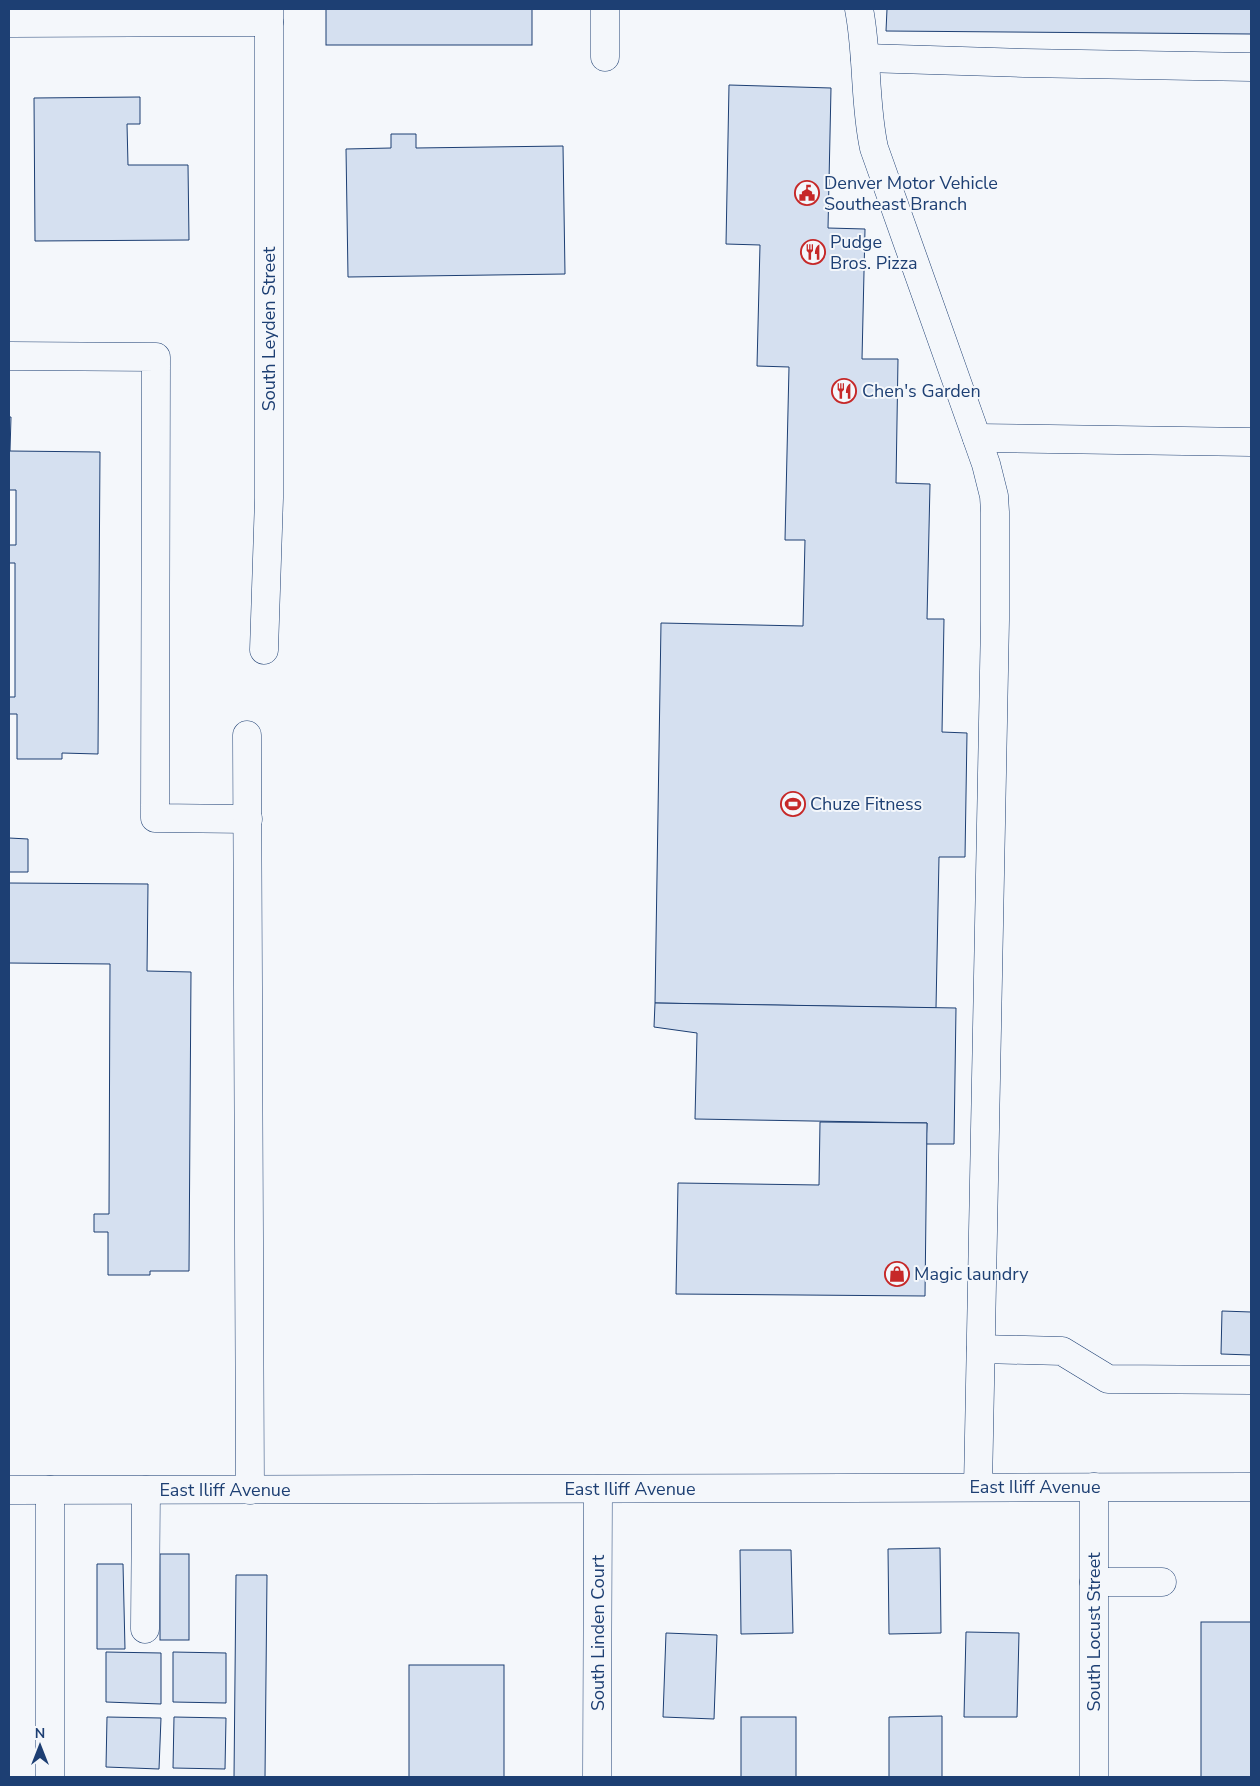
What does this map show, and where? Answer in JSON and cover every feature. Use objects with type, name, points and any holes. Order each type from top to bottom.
[{"type":"street","points":[[605,9],[605,57]]},
{"type":"street","points":[[859,9],[863,30],[868,116],[874,148],[986,464],[994,496],[996,532],[978,1487]]},
{"type":"street","points":[[9,23],[52,16],[269,16]]},
{"type":"street","name":"South Leyden Street","points":[[264,650],[269,498],[269,16]]},
{"type":"street","points":[[865,58],[1251,67]]},
{"type":"street","points":[[9,356],[156,357],[155,818],[248,819]]},
{"type":"street","points":[[977,438],[1251,442]]},
{"type":"street","points":[[247,735],[250,1490]]},
{"type":"street","points":[[981,1349],[1062,1351],[1108,1379],[1251,1380]]},
{"type":"street","name":"South Locust Street","points":[[1094,1487],[1094,1777]]},
{"type":"street","name":"East Iliff Avenue","points":[[9,1490],[1251,1487]]},
{"type":"street","name":"South Linden Court","points":[[597,1777],[598,1489]]},
{"type":"street","points":[[50,1490],[50,1777]]},
{"type":"street","points":[[145,1629],[146,1490]]},
{"type":"street","points":[[1094,1582],[1162,1582]]},
{"type":"building","points":[[326,9],[532,9],[532,45],[326,45]]},
{"type":"building","points":[[887,9],[1251,9],[1251,34],[886,31]]},
{"type":"building","points":[[729,85],[831,88],[828,228],[865,229],[862,359],[898,359],[896,483],[930,484],[927,619],[944,619],[942,732],[967,733],[965,857],[939,857],[936,1008],[655,1003],[661,623],[803,626],[805,540],[785,540],[789,367],[757,366],[760,245],[726,244]]},
{"type":"building","points":[[140,97],[140,124],[127,124],[128,165],[188,165],[189,240],[35,241],[34,98]]},
{"type":"building","points":[[391,134],[416,134],[416,148],[563,146],[565,274],[348,277],[346,149],[391,148]]},
{"type":"building","points":[[9,417],[11,417],[10,451],[100,452],[98,754],[62,753],[62,759],[17,759],[17,714],[9,714],[9,697],[15,697],[15,563],[9,563],[9,545],[16,545],[16,490],[9,490]]},
{"type":"building","points":[[9,838],[28,839],[28,872],[9,872]]},
{"type":"building","points":[[9,883],[148,884],[147,971],[191,972],[189,1271],[150,1271],[150,1275],[108,1275],[108,1232],[94,1232],[94,1214],[109,1214],[110,964],[9,963]]},
{"type":"building","points":[[655,1003],[956,1008],[954,1144],[926,1144],[927,1123],[695,1119],[697,1033],[654,1027]]},
{"type":"building","points":[[820,1122],[927,1123],[925,1296],[676,1294],[678,1183],[819,1185]]},
{"type":"building","points":[[1222,1311],[1251,1312],[1251,1355],[1221,1354]]},
{"type":"building","points":[[940,1548],[941,1633],[889,1634],[888,1549]]},
{"type":"building","points":[[740,1550],[791,1550],[793,1633],[741,1634]]},
{"type":"building","points":[[160,1554],[189,1554],[189,1640],[160,1640]]},
{"type":"building","points":[[97,1564],[123,1564],[125,1649],[97,1649]]},
{"type":"building","points":[[236,1575],[267,1575],[265,1777],[234,1777]]},
{"type":"building","points":[[1201,1622],[1251,1622],[1251,1777],[1201,1777]]},
{"type":"building","points":[[966,1632],[1019,1633],[1017,1717],[964,1717]]},
{"type":"building","points":[[666,1633],[717,1635],[714,1719],[663,1717]]},
{"type":"building","points":[[106,1652],[161,1653],[161,1704],[106,1702]]},
{"type":"building","points":[[173,1652],[226,1653],[226,1703],[173,1702]]},
{"type":"building","points":[[409,1665],[504,1665],[504,1777],[409,1777]]},
{"type":"building","points":[[942,1716],[942,1777],[889,1777],[889,1717]]},
{"type":"building","points":[[107,1717],[161,1718],[159,1769],[106,1767]]},
{"type":"building","points":[[174,1717],[226,1718],[225,1769],[173,1768]]},
{"type":"building","points":[[741,1717],[796,1717],[796,1777],[741,1777]]},
{"type":"place","name":"Denver Motor Vehicle Southeast Branch","points":[[807,193]]},
{"type":"place","name":"Pudge Bros. Pizza","points":[[813,252]]},
{"type":"place","name":"Chen's Garden","points":[[844,391]]},
{"type":"place","name":"Chuze Fitness","points":[[793,804]]},
{"type":"place","name":"Magic laundry","points":[[897,1274]]}]
